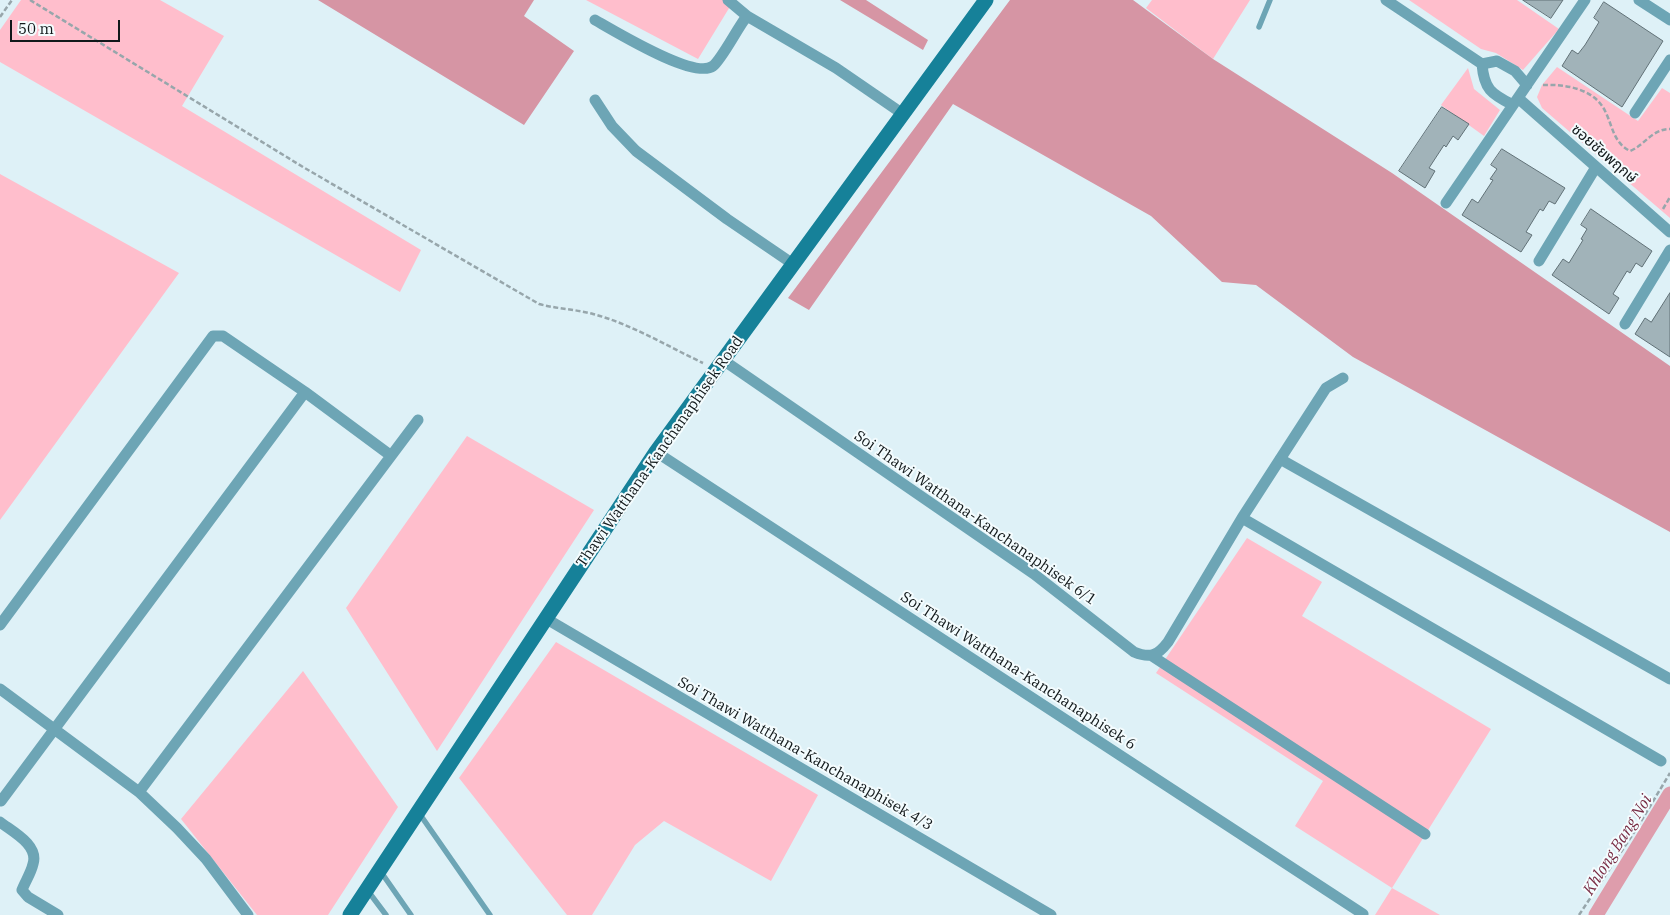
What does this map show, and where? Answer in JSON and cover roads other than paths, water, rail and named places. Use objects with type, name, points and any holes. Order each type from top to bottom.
[{"type":"street","points":[[728,0],[747,16],[836,68],[903,114]]},
{"type":"street","name":"Thawi Watthana-Kanchanaphisek Road","points":[[350,915],[656,452],[986,0]]},
{"type":"street","points":[[1386,0],[1482,64],[1497,61],[1515,71],[1527,85]]},
{"type":"street","points":[[1446,203],[1585,0]]},
{"type":"street","points":[[1639,0],[1670,20]]},
{"type":"street","points":[[595,20],[673,61],[704,70],[711,68],[718,62],[747,16]]},
{"type":"street","points":[[1635,113],[1670,60]]},
{"type":"street","name":"ซอยชัยพฤกษ์","points":[[1482,64],[1484,82],[1494,96],[1516,102],[1596,167],[1670,232]]},
{"type":"street","points":[[595,100],[612,126],[636,151],[727,219],[793,264]]},
{"type":"street","points":[[1539,261],[1596,167]]},
{"type":"street","points":[[1625,324],[1670,250]]},
{"type":"street","points":[[0,625],[213,336],[223,336],[305,392],[390,455]]},
{"type":"street","name":"Soi Thawi Watthana-Kanchanaphisek 6/1","points":[[720,365],[1034,574],[1134,652],[1152,656],[1424,834]]},
{"type":"street","points":[[1152,656],[1162,650],[1168,642],[1242,518],[1326,388],[1343,378]]},
{"type":"street","points":[[1,801],[305,392]]},
{"type":"street","points":[[139,792],[418,420]]},
{"type":"street","name":"Soi Thawi Watthana-Kanchanaphisek 6","points":[[656,452],[1363,914]]},
{"type":"street","points":[[1280,459],[1670,679]]},
{"type":"street","points":[[1242,518],[1660,761]]},
{"type":"street","name":"Soi Thawi Watthana-Kanchanaphisek 4/3","points":[[545,618],[1051,915]]},
{"type":"street","points":[[0,689],[139,792],[206,859],[248,915]]},
{"type":"street","points":[[0,822],[25,840],[33,852],[34,863],[22,890],[28,897],[58,915]]},
{"type":"lane","points":[[1259,27],[1270,0]]},
{"type":"lane","points":[[417,812],[490,915]]},
{"type":"lane","points":[[380,870],[411,915]]},
{"type":"lane","points":[[367,889],[386,915]]},
{"type":"waterway","name":"Khlong Bang Noi","points":[[1596,915],[1670,794]]}]
